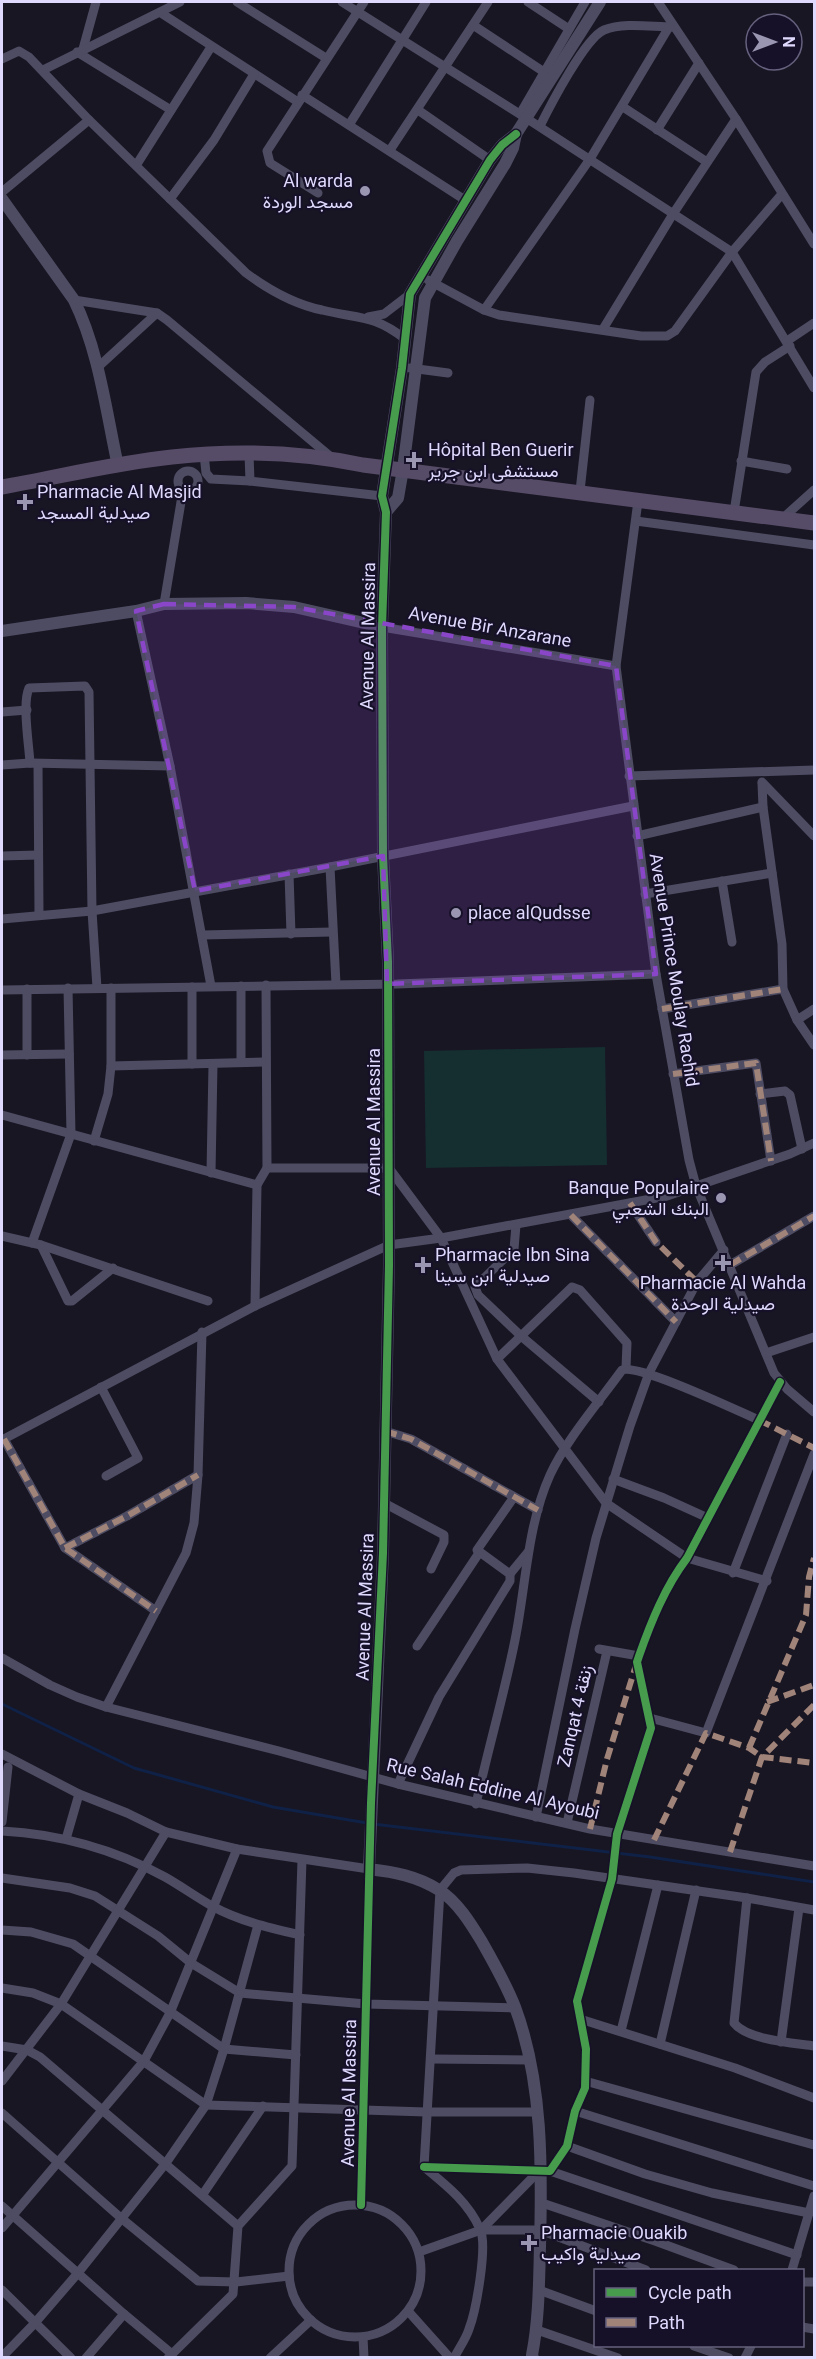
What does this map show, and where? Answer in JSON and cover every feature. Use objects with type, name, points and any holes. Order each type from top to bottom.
[{"type":"main road","points":[[2,488],[118,466],[197,455],[249,454],[332,458],[580,491],[638,501],[814,522]]},
{"type":"street","points":[[80,51],[96,2]]},
{"type":"street","points":[[43,70],[180,2]]},
{"type":"street","points":[[237,2],[327,58]]},
{"type":"street","points":[[342,2],[540,126],[732,252],[814,388]]},
{"type":"street","points":[[318,193],[276,167],[268,157],[267,151],[364,2]]},
{"type":"street","points":[[349,125],[426,2]]},
{"type":"street","points":[[390,150],[488,2]]},
{"type":"street","points":[[528,2],[569,29]]},
{"type":"street","points":[[368,318],[384,314],[410,294],[490,160],[502,145],[516,134],[544,72],[585,2]]},
{"type":"street","points":[[523,116],[536,102],[600,2]]},
{"type":"street","points":[[658,2],[672,27],[736,119],[814,244]]},
{"type":"street","points":[[161,13],[254,74],[349,125],[390,150],[465,200]]},
{"type":"street","points":[[473,25],[544,72]]},
{"type":"street","points":[[540,126],[555,96],[585,50],[601,31],[625,27],[672,27]]},
{"type":"street","points":[[484,310],[590,159],[672,27]]},
{"type":"street","points":[[137,164],[211,47]]},
{"type":"street","points":[[80,51],[171,110]]},
{"type":"street","points":[[2,59],[14,52],[24,52],[89,120],[137,164],[246,273],[267,289],[320,310],[368,318],[382,323],[405,339]]},
{"type":"street","points":[[657,130],[699,63]]},
{"type":"street","points":[[170,199],[214,140],[254,74]]},
{"type":"street","points":[[623,107],[707,162]]},
{"type":"street","points":[[418,110],[490,160]]},
{"type":"street","points":[[603,329],[673,214],[736,119]]},
{"type":"street","points":[[2,192],[89,120]]},
{"type":"street","name":"Avenue Al Massira","points":[[386,512],[398,498],[425,298],[505,164],[513,148],[516,134]]},
{"type":"street","points":[[420,276],[484,310],[535,322],[603,329],[641,336],[671,335],[732,252],[782,194]]},
{"type":"street","points":[[2,199],[74,300],[91,341],[118,466]]},
{"type":"street","name":"Avenue Al Massira","points":[[361,2205],[371,1803],[384,1503],[389,1245],[382,627],[386,512],[382,496],[402,368],[410,294]]},
{"type":"street","points":[[74,300],[157,314],[167,320],[332,458]]},
{"type":"street","points":[[97,368],[157,314]]},
{"type":"street","points":[[734,512],[756,372],[765,362],[814,323]]},
{"type":"street","points":[[402,368],[448,373]]},
{"type":"street","points":[[580,491],[590,400]]},
{"type":"street","points":[[249,454],[250,481]]},
{"type":"street","points":[[189,471],[197,476],[198,483],[190,491],[183,490],[178,480],[180,474],[189,471],[197,455]]},
{"type":"street","points":[[197,455],[211,479],[250,481],[382,496]]},
{"type":"street","points":[[741,461],[788,469]]},
{"type":"street","points":[[164,604],[183,490]]},
{"type":"street","points":[[783,518],[814,490]]},
{"type":"street","name":"Avenue Prince Moulay Rachid","points":[[638,501],[616,666],[656,975],[673,1074],[696,1186],[780,1382],[812,1407]]},
{"type":"street","points":[[636,521],[814,545]]},
{"type":"street","name":"Avenue Bir Anzarane","points":[[2,631],[136,611],[164,604],[246,603],[294,607],[382,627],[616,666]]},
{"type":"street","points":[[136,611],[170,766],[211,986]]},
{"type":"street","points":[[39,915],[34,763],[27,710],[27,691],[29,688],[85,686],[89,692],[92,764],[92,911],[97,988]]},
{"type":"street","points":[[2,712],[27,710]]},
{"type":"street","points":[[2,765],[34,763],[170,766]]},
{"type":"street","points":[[629,776],[814,770]]},
{"type":"street","points":[[762,771],[763,807],[782,944],[783,988],[797,1020],[814,1045]]},
{"type":"street","points":[[762,783],[814,836]]},
{"type":"street","points":[[2,919],[92,911],[330,867],[633,806]]},
{"type":"street","points":[[637,836],[763,807]]},
{"type":"street","points":[[2,856],[38,855]]},
{"type":"street","points":[[330,867],[336,984]]},
{"type":"street","points":[[645,894],[772,873]]},
{"type":"street","points":[[289,874],[291,934]]},
{"type":"street","points":[[723,881],[732,942]]},
{"type":"street","points":[[202,935],[332,932]]},
{"type":"street","points":[[2,990],[387,984],[656,975]]},
{"type":"street","points":[[255,1306],[257,1185],[267,1168],[266,985]]},
{"type":"street","points":[[241,986],[241,1062]]},
{"type":"street","points":[[192,987],[192,1064]]},
{"type":"street","points":[[68,988],[71,1134],[36,1244],[68,1301],[72,1301],[113,1268]]},
{"type":"street","points":[[94,1141],[108,1094],[111,1066],[111,988]]},
{"type":"street","points":[[662,1009],[783,988]]},
{"type":"street","points":[[27,989],[27,1055]]},
{"type":"street","points":[[797,1020],[814,1009]]},
{"type":"street","points":[[2,1055],[69,1054]]},
{"type":"street","points":[[111,1066],[265,1062]]},
{"type":"street","points":[[673,1074],[755,1062],[771,1161]]},
{"type":"street","points":[[211,1173],[213,1064]]},
{"type":"street","points":[[760,1094],[785,1091],[790,1095],[802,1149]]},
{"type":"street","points":[[2,1115],[257,1185]]},
{"type":"street","points":[[156,1611],[65,1548],[3,1440],[202,1332],[389,1245],[516,1225],[667,1196],[771,1161],[814,1143]]},
{"type":"street","points":[[267,1168],[389,1168],[441,1238],[497,1359],[606,1503],[687,1558],[766,1581]]},
{"type":"street","points":[[630,1203],[656,1242]]},
{"type":"street","points":[[571,1215],[676,1322]]},
{"type":"street","points":[[730,1265],[814,1216]]},
{"type":"street","points":[[516,1225],[514,1249],[476,1287],[478,1295],[521,1336],[599,1402]]},
{"type":"street","points":[[2,1236],[113,1268],[208,1301]]},
{"type":"street","points":[[536,1817],[575,1629],[613,1479],[649,1373],[697,1282],[724,1250]]},
{"type":"street","points":[[497,1359],[572,1287],[580,1290],[627,1343],[626,1368]]},
{"type":"street","points":[[106,1707],[186,1553],[192,1537],[198,1475],[202,1332]]},
{"type":"street","points":[[766,1353],[814,1337]]},
{"type":"street","points":[[476,1804],[515,1638],[538,1510],[550,1474],[622,1370],[626,1368],[649,1373],[759,1420]]},
{"type":"street","points":[[481,2230],[567,2146],[575,2112],[585,2088],[586,2049],[577,2001],[578,1992],[588,1965],[613,1875],[617,1834],[651,1728],[637,1662],[676,1572],[687,1558],[780,1382]]},
{"type":"street","points":[[101,1388],[138,1458],[106,1476]]},
{"type":"street","points":[[385,1431],[411,1439],[538,1510]]},
{"type":"street","points":[[733,1573],[787,1434]]},
{"type":"street","points":[[650,1718],[706,1733],[814,1454]]},
{"type":"street","points":[[65,1548],[198,1475]]},
{"type":"street","points":[[613,1479],[708,1518]]},
{"type":"street","points":[[417,1646],[478,1553],[477,1549],[514,1497]]},
{"type":"street","points":[[384,1503],[444,1535],[444,1542],[431,1569]]},
{"type":"street","points":[[398,1784],[439,1697],[510,1581],[510,1574],[530,1550]]},
{"type":"street","points":[[478,1553],[510,1574]]},
{"type":"street","name":"Zanqat 4 زنقة","points":[[567,1823],[603,1650],[639,1656]]},
{"type":"street","name":"Rue Salah Eddine Al Ayoubi","points":[[2,1658],[50,1685],[106,1707],[279,1750],[476,1804],[617,1834],[814,1866]]},
{"type":"street","points":[[2,1754],[7,1767],[2,1822]]},
{"type":"street","points":[[7,1767],[127,1813],[166,1832],[237,1849],[410,1876],[440,1890],[465,1917],[501,1976],[515,2008],[530,2060],[545,2170],[540,2230],[537,2330],[532,2357]]},
{"type":"street","points":[[66,1839],[79,1794]]},
{"type":"street","points":[[2,1831],[44,1834],[97,1847],[146,1868],[213,1907],[258,1925],[300,1935]]},
{"type":"street","points":[[2,2081],[61,2004],[166,1832]]},
{"type":"street","points":[[2,2228],[144,2061],[170,2013],[237,1849]]},
{"type":"street","points":[[2,2206],[170,2356],[230,2298],[236,2282],[235,2246],[238,2226],[272,2186],[290,2171],[293,2159],[302,1860]]},
{"type":"street","points":[[424,2167],[440,1890],[454,1873],[460,1870],[527,1868],[613,1875],[658,1885],[814,1910]]},
{"type":"street","points":[[2,1878],[70,1888],[95,1896],[158,1936],[191,1963],[240,1993],[366,2004],[515,2008]]},
{"type":"street","points":[[621,2031],[658,1885]]},
{"type":"street","points":[[660,2044],[696,1890]]},
{"type":"street","points":[[747,1898],[734,2023],[748,2032],[781,2042],[814,2046]]},
{"type":"street","points":[[781,2042],[799,1908]]},
{"type":"street","points":[[2,2356],[34,2324],[78,2273],[166,2163],[206,2105],[258,1925]]},
{"type":"street","points":[[2,1930],[31,1932],[73,1944],[92,1955],[170,2013],[224,2049],[296,2055]]},
{"type":"street","points":[[2,1989],[33,1993],[61,2004],[206,2105],[426,2112],[536,2112]]},
{"type":"street","points":[[580,2019],[660,2044],[814,2098]]},
{"type":"street","points":[[2,2046],[27,2050],[40,2058],[238,2226]]},
{"type":"street","points":[[432,2059],[530,2060]]},
{"type":"street","points":[[585,2081],[814,2145]]},
{"type":"street","points":[[203,2194],[263,2106]]},
{"type":"street","points":[[575,2112],[814,2186]]},
{"type":"street","points":[[2,2113],[121,2218],[198,2281],[236,2282],[289,2276]]},
{"type":"street","points":[[567,2146],[645,2174],[712,2193],[809,2213]]},
{"type":"street","points":[[424,2167],[545,2170],[797,2255]]},
{"type":"street","points":[[408,2311],[452,2358],[469,2330],[482,2263],[481,2230],[457,2194],[424,2167]]},
{"type":"street","points":[[793,2269],[814,2196]]},
{"type":"street","points":[[542,2203],[655,2241],[729,2269]]},
{"type":"street","points":[[361,2205],[380,2209],[397,2219],[410,2234],[419,2252],[422,2272],[418,2293],[408,2311],[396,2323],[381,2332],[363,2337],[345,2336],[327,2331],[311,2320],[296,2300],[289,2276],[292,2253],[302,2232],[318,2216],[338,2207],[361,2205]]},
{"type":"street","points":[[419,2252],[481,2230],[540,2230],[641,2269]]},
{"type":"street","points":[[2,2290],[71,2358]]},
{"type":"street","points":[[539,2290],[594,2310]]},
{"type":"street","points":[[86,2358],[124,2314]]},
{"type":"street","points":[[270,2358],[311,2320]]},
{"type":"street","points":[[537,2330],[618,2358]]},
{"type":"street","points":[[363,2337],[364,2358]]},
{"type":"street","points":[[697,2347],[729,2358]]},
{"type":"highlighted area","points":[[164,604],[294,607],[616,666],[656,974],[387,984],[383,856],[195,891],[136,611]]},
{"type":"green space","points":[[605,1047],[607,1165],[426,1168],[424,1051]]},
{"type":"waterway","points":[[2,1704],[134,1768],[273,1807],[367,1823]]},
{"type":"waterway","points":[[373,1824],[650,1857],[814,1882]]},
{"type":"marked path","points":[[662,1009],[783,989]]},
{"type":"marked path","points":[[673,1074],[756,1063],[771,1161]]},
{"type":"marked path","points":[[630,1203],[656,1242],[697,1282]]},
{"type":"marked path","points":[[571,1215],[676,1322]]},
{"type":"marked path","points":[[730,1265],[814,1216]]},
{"type":"marked path","points":[[759,1420],[814,1448]]},
{"type":"marked path","points":[[385,1431],[411,1439],[538,1510]]},
{"type":"marked path","points":[[4,1439],[65,1548],[156,1611]]},
{"type":"marked path","points":[[65,1548],[198,1475]]},
{"type":"marked path","points":[[749,1748],[806,1615],[809,1577],[814,1558]]},
{"type":"marked path","points":[[590,1829],[607,1759],[636,1665]]},
{"type":"marked path","points":[[767,1702],[814,1685]]},
{"type":"marked path","points":[[730,1852],[762,1757],[814,1705]]},
{"type":"marked path","points":[[654,1840],[706,1733],[749,1748],[762,1757],[814,1763]]},
{"type":"cycle path","points":[[361,2205],[371,1803],[383,1553],[389,1265],[388,962],[383,856],[382,627],[386,512],[382,496],[402,368],[410,294],[490,160],[502,145],[516,134]]},
{"type":"cycle path","points":[[424,2167],[550,2171],[567,2146],[575,2111],[585,2088],[586,2049],[577,2001],[612,1879],[617,1834],[651,1728],[637,1662],[665,1593],[687,1558],[780,1382]]},
{"type":"place","name":"Al warda مسجد الوردة","points":[[365,191]]},
{"type":"place","name":"Hôpital Ben Guerir مستشفى ابن جرير","points":[[414,460]]},
{"type":"place","name":"Pharmacie Al Masjid صيدلية المسجد","points":[[25,502]]},
{"type":"place","name":"place alQudsse","points":[[456,913]]},
{"type":"place","name":"Banque Populaire البنك الشعبي","points":[[721,1198]]},
{"type":"place","name":"Pharmacie Al Wahda صيدلية الوحدة","points":[[723,1263]]},
{"type":"place","name":"Pharmacie Ibn Sina صيدلية ابن سينا","points":[[423,1265]]},
{"type":"place","name":"Pharmacie Ouakib صيدلية واكيب","points":[[529,2243]]}]
